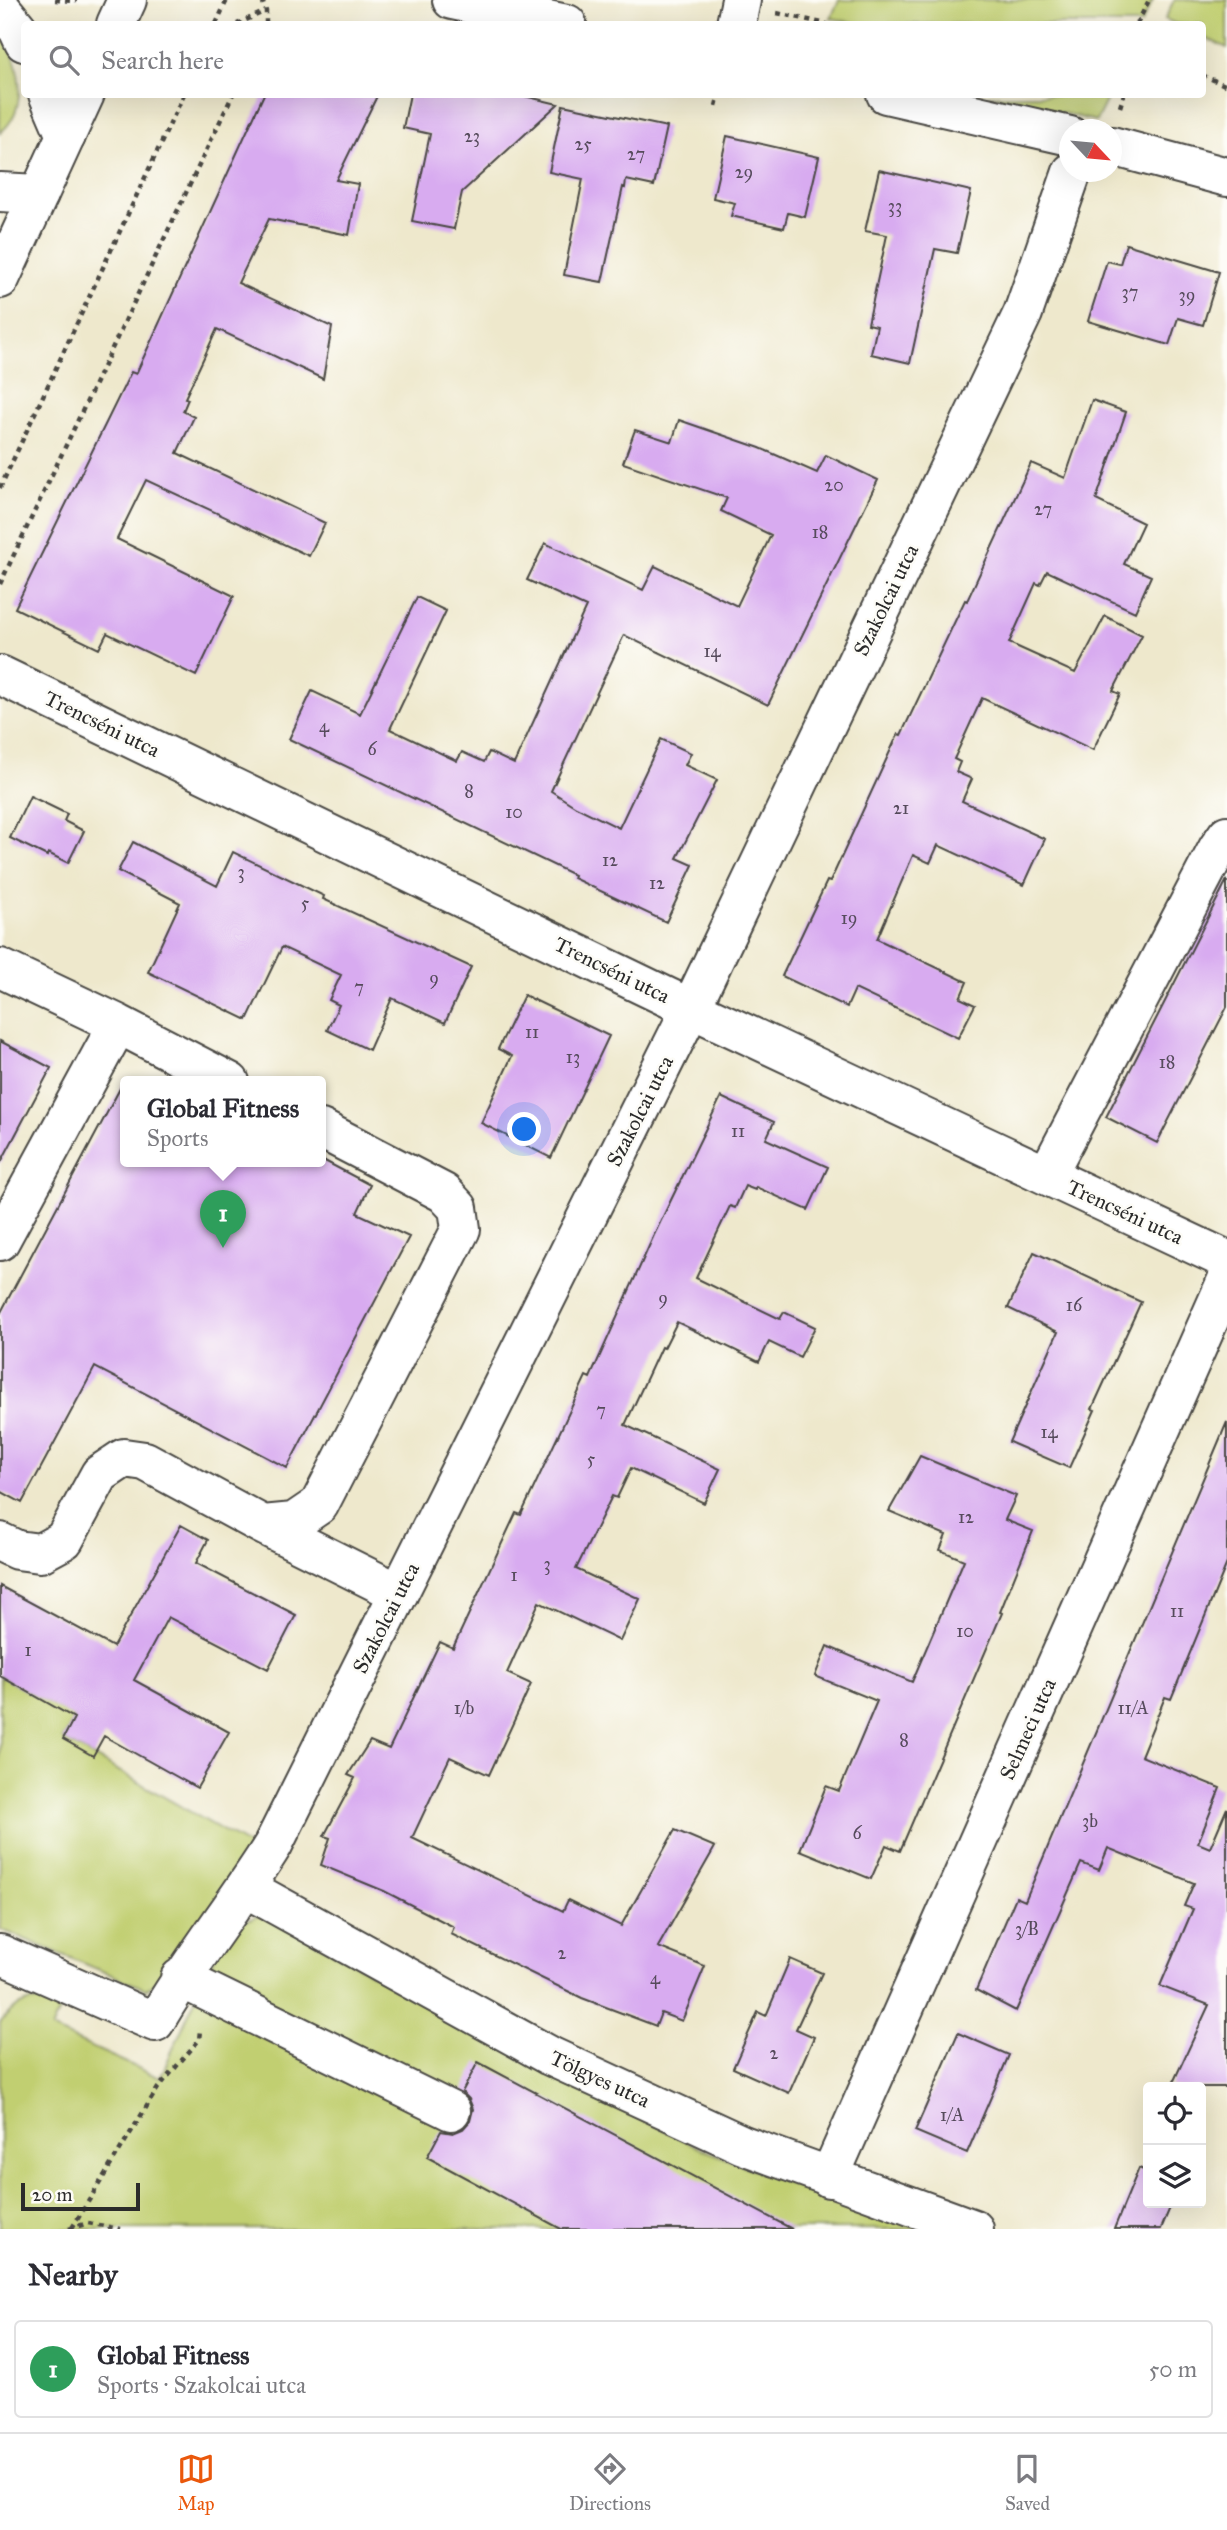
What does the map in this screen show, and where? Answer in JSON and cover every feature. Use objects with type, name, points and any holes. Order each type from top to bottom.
[{"type":"street","points":[[117,21],[127,0]]},
{"type":"street","points":[[474,2],[554,21]]},
{"type":"street","points":[[0,7],[21,36]]},
{"type":"street","points":[[50,98],[66,136]]},
{"type":"street","points":[[0,279],[83,98]]},
{"type":"street","points":[[903,98],[1059,134]]},
{"type":"street","points":[[1122,149],[1227,177]]},
{"type":"street","name":"Szakolcai utca","points":[[2,1960],[155,2022],[191,1983],[273,1845],[691,1008],[1023,313],[1069,182]]},
{"type":"street","points":[[0,192],[39,194]]},
{"type":"street","name":"Trencséni utca","points":[[0,675],[691,1008],[1227,1260]]},
{"type":"street","points":[[1047,1175],[1227,835]]},
{"type":"street","points":[[0,968],[118,1024],[218,1076]]},
{"type":"street","points":[[0,1241],[118,1024]]},
{"type":"street","points":[[263,1525],[294,1522],[319,1505],[461,1230],[458,1208],[444,1193],[326,1132]]},
{"type":"street","name":"Selmeci utca","points":[[829,2178],[1227,1280]]},
{"type":"street","points":[[0,1542],[17,1550],[40,1553],[64,1540],[100,1474],[124,1458],[145,1461],[263,1525],[399,1593]]},
{"type":"street","name":"Tölgyes utca","points":[[246,1888],[550,2056],[743,2146],[969,2228]]},
{"type":"street","points":[[191,1983],[452,2111]]},
{"type":"path","points":[[55,0],[77,1]]},
{"type":"path","points":[[217,21],[227,0]]},
{"type":"path","points":[[262,0],[266,21]]},
{"type":"path","points":[[1139,21],[1149,0]]},
{"type":"path","points":[[739,10],[808,21]]},
{"type":"path","points":[[244,21],[266,11]]},
{"type":"path","points":[[1206,77],[1227,86]]},
{"type":"path","points":[[0,488],[182,98]]},
{"type":"path","points":[[0,584],[231,98]]},
{"type":"path","points":[[716,106],[718,98]]},
{"type":"path","points":[[71,2228],[158,2088],[199,2040],[202,2015],[191,1983]]},
{"type":"path","points":[[71,2228],[88,2223],[120,2229]]},
{"type":"green space","points":[[839,0],[1153,0],[1142,21],[846,21],[831,18]]},
{"type":"green space","points":[[1174,0],[1227,0],[1227,48],[1206,38],[1206,21],[1165,19]]},
{"type":"green space","points":[[0,31],[13,55],[19,97],[10,122],[0,133]]},
{"type":"green space","points":[[1000,98],[1108,98],[1097,119],[1088,119]]},
{"type":"green space","points":[[0,1676],[75,1717],[63,1739],[255,1849],[170,1973],[146,1989],[0,1929]]},
{"type":"green space","points":[[257,1916],[275,1920],[568,2082],[700,2148],[795,2186],[932,2221],[950,2229],[0,2229],[0,2023],[14,2009],[28,2002],[63,2001],[51,2029],[160,2078],[214,1957],[237,1925]]},
{"type":"building","points":[[262,98],[376,98],[336,180],[358,184],[349,235],[269,219],[238,283],[332,327],[323,379],[217,329],[185,398],[188,399],[183,411],[194,417],[177,453],[325,523],[309,556],[146,480],[117,539],[234,596],[196,676],[107,633],[99,649],[15,608],[131,372],[136,374]]},
{"type":"building","points":[[409,98],[533,98],[558,104],[462,192],[454,229],[412,221],[430,134],[403,128]]},
{"type":"building","points":[[563,105],[667,127],[654,186],[626,180],[625,188],[623,187],[602,282],[564,275],[583,179],[549,172]]},
{"type":"building","points":[[727,136],[819,157],[805,217],[788,213],[784,228],[731,216],[735,203],[713,198]]},
{"type":"building","points":[[879,170],[971,191],[957,253],[935,249],[910,363],[871,354],[877,326],[868,324],[887,235],[865,231]]},
{"type":"building","points":[[1126,244],[1219,272],[1203,325],[1178,318],[1169,345],[1088,321],[1107,261],[1120,264]]},
{"type":"building","points":[[1092,400],[1126,412],[1096,500],[1143,523],[1124,564],[1151,576],[1135,612],[1047,571],[1040,585],[1036,583],[1009,643],[1075,673],[1105,616],[1142,635],[1113,691],[1120,694],[1093,750],[982,698],[954,759],[960,762],[956,772],[972,779],[962,801],[1045,839],[1024,885],[938,845],[930,863],[913,855],[877,939],[967,982],[960,998],[975,1005],[958,1038],[855,989],[847,1007],[782,976],[827,881],[830,882],[898,734],[901,735],[965,600],[967,601],[1031,463],[1065,478]]},
{"type":"building","points":[[679,420],[760,448],[817,473],[826,455],[878,480],[768,705],[624,635],[551,791],[576,807],[619,828],[661,739],[691,753],[685,765],[717,780],[677,858],[693,865],[666,922],[573,878],[574,875],[289,739],[312,691],[360,714],[417,597],[446,611],[390,729],[457,761],[462,752],[484,762],[489,752],[514,764],[586,607],[527,580],[545,543],[643,590],[655,566],[737,606],[771,535],[721,511],[727,498],[623,463],[635,430],[672,442]]},
{"type":"building","points":[[30,796],[67,814],[64,821],[84,831],[68,863],[10,838]]},
{"type":"building","points":[[133,842],[217,886],[233,852],[324,896],[323,899],[471,967],[445,1023],[392,998],[369,1050],[327,1030],[339,1005],[329,1000],[341,975],[282,947],[247,1020],[148,972],[180,903],[118,871]]},
{"type":"building","points":[[1227,880],[1227,1007],[1157,1143],[1106,1117]]},
{"type":"building","points":[[524,995],[609,1036],[551,1158],[481,1123],[512,1056],[498,1049]]},
{"type":"building","points":[[0,1041],[51,1068],[0,1164]]},
{"type":"building","points":[[120,1088],[120,1167],[326,1167],[326,1162],[370,1185],[357,1213],[409,1237],[287,1468],[95,1367],[22,1503],[0,1491],[0,1314]]},
{"type":"building","points":[[721,1097],[774,1122],[766,1139],[828,1167],[808,1210],[756,1187],[755,1190],[745,1186],[735,1208],[730,1206],[696,1278],[780,1319],[784,1312],[815,1327],[800,1357],[769,1342],[759,1362],[677,1322],[664,1348],[661,1347],[625,1425],[720,1469],[704,1503],[631,1468],[617,1498],[612,1496],[576,1569],[640,1599],[620,1641],[539,1602],[507,1673],[531,1684],[489,1775],[450,1757],[412,1838],[563,1911],[568,1900],[621,1926],[675,1830],[715,1847],[658,1947],[705,1966],[682,2021],[661,2013],[656,2026],[582,1998],[451,1934],[454,1927],[384,1891],[321,1865],[330,1838],[324,1836],[355,1778],[348,1775],[370,1741],[389,1749],[440,1642],[453,1648],[516,1513],[521,1515],[586,1376],[590,1378],[654,1235]]},
{"type":"building","points":[[1034,1252],[1141,1302],[1092,1409],[1095,1410],[1069,1468],[1009,1442],[1058,1332],[1008,1308]]},
{"type":"building","points":[[1227,1422],[1227,1563],[1171,1699],[1165,1697],[1141,1756],[1220,1788],[1198,1843],[1210,1848],[1227,1808],[1227,2087],[1206,2087],[1206,2082],[1173,2082],[1209,2005],[1160,1986],[1193,1909],[1184,1906],[1194,1883],[1108,1848],[1099,1870],[1081,1863],[1016,2011],[976,1990],[1016,1897],[1025,1901]]},
{"type":"building","points":[[920,1456],[1016,1496],[1005,1520],[1033,1531],[1000,1612],[1002,1613],[900,1851],[886,1845],[871,1879],[800,1850],[826,1786],[839,1791],[877,1701],[815,1676],[827,1646],[912,1682],[964,1560],[940,1550],[946,1535],[889,1511]]},
{"type":"building","points":[[181,1525],[208,1540],[196,1563],[296,1615],[268,1669],[168,1617],[134,1680],[229,1732],[197,1788],[104,1736],[93,1756],[63,1739],[74,1718],[0,1676],[0,1586],[113,1647]]},
{"type":"building","points":[[790,1959],[822,1973],[796,2029],[814,2037],[789,2093],[733,2068],[758,2012],[766,2016]]},
{"type":"building","points":[[958,2033],[1009,2055],[967,2153],[915,2131]]},
{"type":"building","points":[[478,2062],[792,2229],[561,2229],[427,2157],[441,2131],[453,2133],[463,2129],[470,2121],[473,2109],[462,2092]]},
{"type":"building","points":[[1139,2168],[1143,2170],[1143,2208],[1170,2208],[1161,2229],[1114,2229]]},
{"type":"place","name":"Global Fitness","points":[[223,1248]]}]
